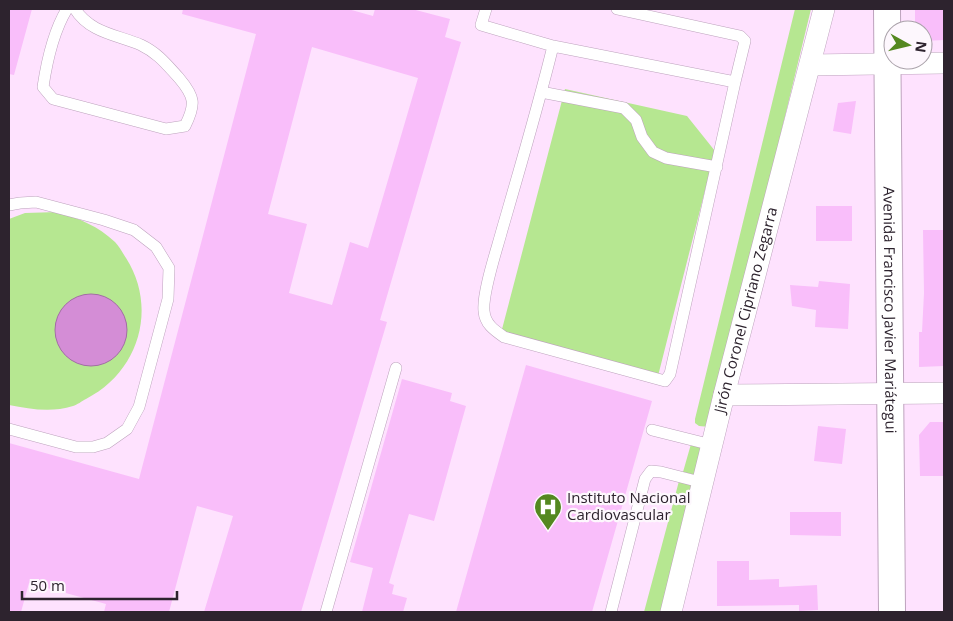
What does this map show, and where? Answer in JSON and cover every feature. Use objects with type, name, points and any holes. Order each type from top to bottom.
[{"type":"street","name":"Jirón Coronel Cipriano Zegarra","points":[[671,612],[724,395],[824,9]]},
{"type":"street","points":[[810,65],[883,64]]},
{"type":"street","name":"Avenida Francisco Javier Mariátegui","points":[[887,70],[892,612]]},
{"type":"street","points":[[724,395],[944,393]]},
{"type":"lane","points":[[67,9],[59,23],[46,66],[43,87],[53,98],[166,130],[185,126],[193,110],[190,92],[161,57],[142,45],[93,27],[75,9]]},
{"type":"lane","points":[[486,9],[481,25],[553,46],[735,82]]},
{"type":"lane","points":[[553,46],[492,266],[485,297],[484,312],[488,326],[504,337],[665,381],[670,374],[745,41],[740,36],[624,10]]},
{"type":"lane","points":[[541,92],[624,108],[636,120],[642,137],[653,152],[666,158],[717,167]]},
{"type":"lane","points":[[9,205],[36,202],[134,230],[156,247],[169,268],[168,298],[139,407],[127,429],[107,443],[93,447],[76,447],[9,429]]},
{"type":"lane","points":[[326,612],[396,368]]},
{"type":"lane","points":[[652,430],[712,445]]},
{"type":"lane","points":[[611,612],[645,479],[651,471],[704,482]]},
{"type":"green space","points":[[795,9],[811,9],[710,427],[699,426],[695,423],[695,419]]},
{"type":"green space","points":[[565,89],[687,116],[715,151],[657,380],[501,333]]},
{"type":"green space","points":[[58,212],[81,220],[109,236],[126,258],[136,277],[141,297],[138,337],[130,356],[119,373],[104,387],[76,405],[65,408],[41,410],[9,405],[9,219],[25,213]],"holes":[[[88,294],[107,298],[119,308],[125,323],[125,342],[55,335],[57,319],[68,303],[80,296]]]},
{"type":"green space","points":[[691,444],[703,448],[695,475],[683,472]]},
{"type":"green space","points":[[679,481],[691,485],[691,487],[661,612],[644,612]]},
{"type":"shaded area","points":[[91,294],[111,300],[121,310],[127,330],[121,350],[111,360],[91,366],[71,360],[61,350],[55,330],[61,310],[71,300]]},
{"type":"building","points":[[9,9],[32,9],[14,75],[9,74]]},
{"type":"building","points":[[183,9],[348,9],[373,16],[375,9],[412,9],[450,19],[445,37],[461,42],[380,320],[387,322],[301,612],[204,612],[233,516],[197,506],[169,612],[104,612],[106,604],[29,583],[21,612],[9,612],[9,443],[139,479],[256,34],[182,14]],"holes":[[[312,47],[418,78],[368,248],[350,242],[332,305],[289,293],[307,224],[268,214]]]},
{"type":"building","points":[[915,9],[944,9],[944,40],[933,41],[933,20],[915,20]]},
{"type":"building","points":[[856,101],[851,134],[833,131],[838,103]]},
{"type":"building","points":[[816,206],[852,206],[852,241],[816,241]]},
{"type":"building","points":[[923,230],[944,230],[944,366],[919,367],[919,332],[922,332],[924,293]]},
{"type":"building","points":[[819,281],[850,284],[848,329],[815,327],[816,310],[792,306],[790,285],[818,287]]},
{"type":"building","points":[[526,365],[652,401],[592,612],[456,612]]},
{"type":"building","points":[[402,379],[452,393],[450,401],[466,406],[434,521],[409,514],[389,583],[394,585],[392,594],[407,598],[403,612],[362,612],[373,568],[350,562]]},
{"type":"building","points":[[930,422],[944,422],[944,476],[920,476],[919,435]]},
{"type":"building","points":[[818,426],[846,429],[842,464],[814,461]]},
{"type":"building","points":[[790,512],[841,512],[841,536],[790,535]]},
{"type":"building","points":[[717,561],[749,561],[749,580],[779,579],[779,587],[817,585],[818,610],[799,611],[799,605],[717,606]]},
{"type":"place","name":"Instituto Nacional Cardiovascular","points":[[548,531]]}]
